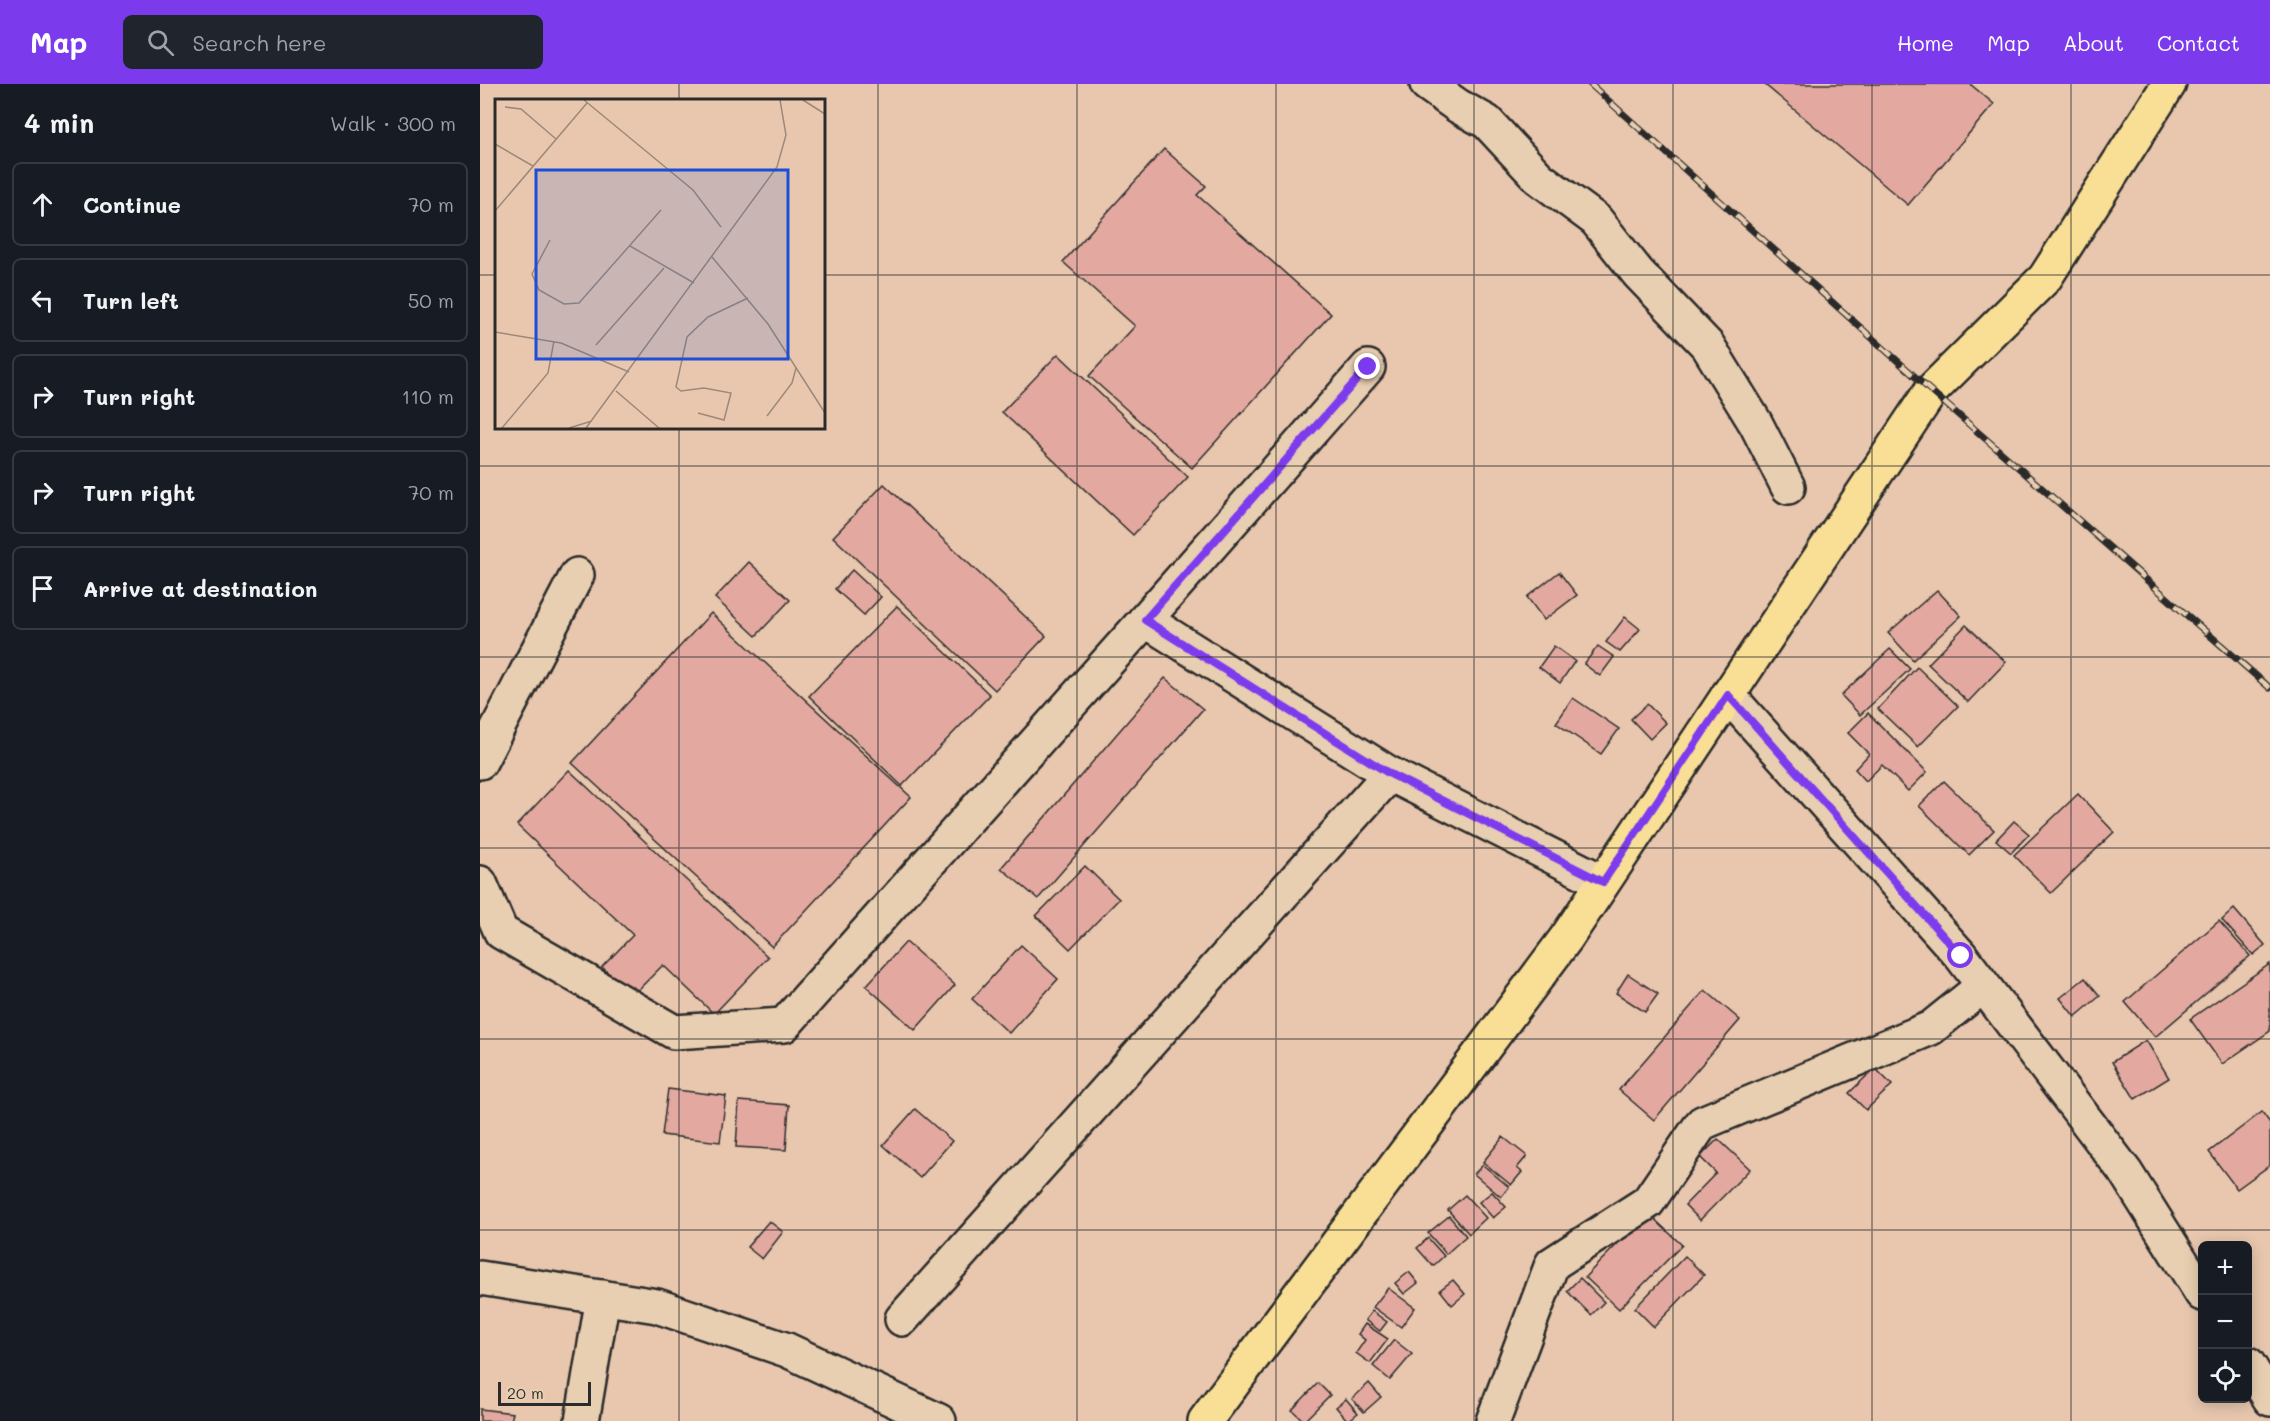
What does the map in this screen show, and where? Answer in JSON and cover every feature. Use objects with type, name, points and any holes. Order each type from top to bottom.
[{"type":"main road","points":[[1205,1421],[1567,937],[1931,391],[2045,278],[2169,84]]},
{"type":"street","points":[[1428,84],[1458,106],[1487,122],[1539,178],[1596,220],[1638,273],[1708,346],[1756,424],[1788,487]]},
{"type":"street","points":[[480,883],[501,932],[674,1032],[784,1025],[1368,367]]},
{"type":"street","points":[[480,762],[577,575]]},
{"type":"street","points":[[1145,620],[1390,774],[1603,882]]},
{"type":"street","points":[[1728,695],[1961,956],[2126,1173],[2198,1288]]},
{"type":"street","points":[[902,1319],[1390,774]]},
{"type":"street","points":[[1493,1421],[1552,1264],[1648,1202],[1702,1123],[1931,1028],[1983,986]]},
{"type":"street","points":[[480,1278],[657,1306],[787,1350],[939,1421]]},
{"type":"street","points":[[582,1421],[603,1297]]},
{"type":"street","points":[[2252,1372],[2270,1399]]},
{"type":"building","points":[[1764,84],[1970,84],[1994,104],[1908,205]]},
{"type":"building","points":[[1164,149],[1206,186],[1197,195],[1331,314],[1192,468],[1089,376],[1135,326],[1063,262]]},
{"type":"building","points":[[1058,354],[1188,477],[1133,535],[1002,412]]},
{"type":"building","points":[[884,484],[1046,636],[995,690],[833,537]]},
{"type":"building","points":[[749,562],[790,600],[756,636],[715,598]]},
{"type":"building","points":[[852,570],[881,597],[864,615],[835,589]]},
{"type":"building","points":[[1559,572],[1577,595],[1544,620],[1527,597]]},
{"type":"building","points":[[1937,590],[1961,616],[1913,660],[1888,633]]},
{"type":"building","points":[[897,606],[990,695],[902,786],[809,696]]},
{"type":"building","points":[[711,613],[911,797],[772,947],[572,763]]},
{"type":"building","points":[[1625,617],[1640,629],[1620,652],[1606,642]]},
{"type":"building","points":[[1966,625],[2006,662],[1968,702],[1928,664]]},
{"type":"building","points":[[1554,646],[1575,661],[1560,683],[1539,667]]},
{"type":"building","points":[[1598,646],[1614,657],[1600,676],[1584,664]]},
{"type":"building","points":[[1890,649],[1910,669],[1860,715],[1841,695]]},
{"type":"building","points":[[1917,667],[1958,706],[1918,747],[1878,709]]},
{"type":"building","points":[[1165,678],[1203,709],[1038,899],[1001,868]]},
{"type":"building","points":[[1573,698],[1619,729],[1601,754],[1556,723]]},
{"type":"building","points":[[1647,704],[1666,723],[1650,739],[1631,719]]},
{"type":"building","points":[[1868,713],[1927,772],[1908,791],[1882,765],[1866,781],[1855,769],[1869,754],[1848,733]]},
{"type":"building","points":[[569,770],[768,957],[714,1014],[663,965],[632,996],[602,967],[633,935],[517,825]]},
{"type":"building","points":[[1944,781],[1994,830],[1969,855],[1919,806]]},
{"type":"building","points":[[2078,794],[2114,832],[2051,893],[2014,855]]},
{"type":"building","points":[[2014,821],[2029,834],[2011,853],[1996,840]]},
{"type":"building","points":[[1085,866],[1119,899],[1070,949],[1036,916]]},
{"type":"building","points":[[2234,909],[2265,945],[2253,955],[2222,920]]},
{"type":"building","points":[[2219,921],[2250,956],[2155,1037],[2125,1002]]},
{"type":"building","points":[[906,942],[955,985],[915,1030],[866,986]]},
{"type":"building","points":[[1021,945],[1058,979],[1009,1033],[972,999]]},
{"type":"building","points":[[2270,964],[2270,1031],[2222,1064],[2190,1019]]},
{"type":"building","points":[[1628,974],[1658,994],[1645,1012],[1616,993]]},
{"type":"building","points":[[2085,978],[2100,996],[2075,1017],[2060,998]]},
{"type":"building","points":[[1705,990],[1740,1020],[1654,1120],[1619,1090]]},
{"type":"building","points":[[2146,1040],[2169,1078],[2135,1099],[2112,1062]]},
{"type":"building","points":[[1875,1068],[1892,1085],[1866,1110],[1849,1093]]},
{"type":"building","points":[[668,1089],[726,1096],[720,1142],[662,1135]]},
{"type":"building","points":[[739,1101],[789,1105],[786,1150],[736,1147]]},
{"type":"building","points":[[915,1109],[952,1141],[920,1178],[883,1145]]},
{"type":"building","points":[[2262,1112],[2270,1123],[2270,1165],[2237,1189],[2209,1152]]},
{"type":"building","points":[[1503,1137],[1527,1156],[1517,1168],[1522,1172],[1511,1185],[1483,1162]]},
{"type":"building","points":[[1718,1139],[1750,1169],[1700,1220],[1685,1205],[1716,1173],[1700,1157]]},
{"type":"building","points":[[1483,1165],[1509,1187],[1501,1197],[1474,1174]]},
{"type":"building","points":[[1492,1192],[1506,1207],[1493,1218],[1479,1202]]},
{"type":"building","points":[[1465,1195],[1486,1218],[1469,1234],[1448,1210]]},
{"type":"building","points":[[1648,1213],[1682,1245],[1619,1309],[1585,1277]]},
{"type":"building","points":[[1449,1216],[1466,1236],[1446,1254],[1428,1233]]},
{"type":"building","points":[[769,1221],[783,1232],[762,1259],[747,1247]]},
{"type":"building","points":[[1428,1238],[1444,1256],[1433,1266],[1417,1248]]},
{"type":"building","points":[[1685,1256],[1704,1275],[1654,1327],[1635,1308]]},
{"type":"building","points":[[1409,1272],[1418,1283],[1404,1294],[1395,1283]]},
{"type":"building","points":[[1580,1278],[1604,1302],[1591,1315],[1567,1291]]},
{"type":"building","points":[[1453,1280],[1465,1294],[1452,1305],[1440,1290]]},
{"type":"building","points":[[1388,1288],[1415,1308],[1401,1327],[1373,1307]]},
{"type":"building","points":[[1372,1311],[1387,1322],[1380,1331],[1365,1320]]},
{"type":"building","points":[[1365,1324],[1388,1339],[1370,1363],[1356,1353],[1365,1340],[1358,1334]]},
{"type":"building","points":[[1394,1340],[1412,1354],[1390,1380],[1373,1366]]},
{"type":"building","points":[[1318,1383],[1330,1395],[1304,1421],[1292,1410]]},
{"type":"building","points":[[1369,1383],[1381,1397],[1364,1412],[1352,1399]]},
{"type":"building","points":[[1346,1399],[1358,1413],[1348,1421],[1336,1407]]},
{"type":"building","points":[[480,1409],[513,1413],[511,1421],[480,1421]]},
{"type":"railway","points":[[1590,84],[1931,391],[2270,688]]},
{"type":"route","points":[[1368,367],[1145,620],[1390,774],[1603,882],[1728,695],[1961,956]]}]
